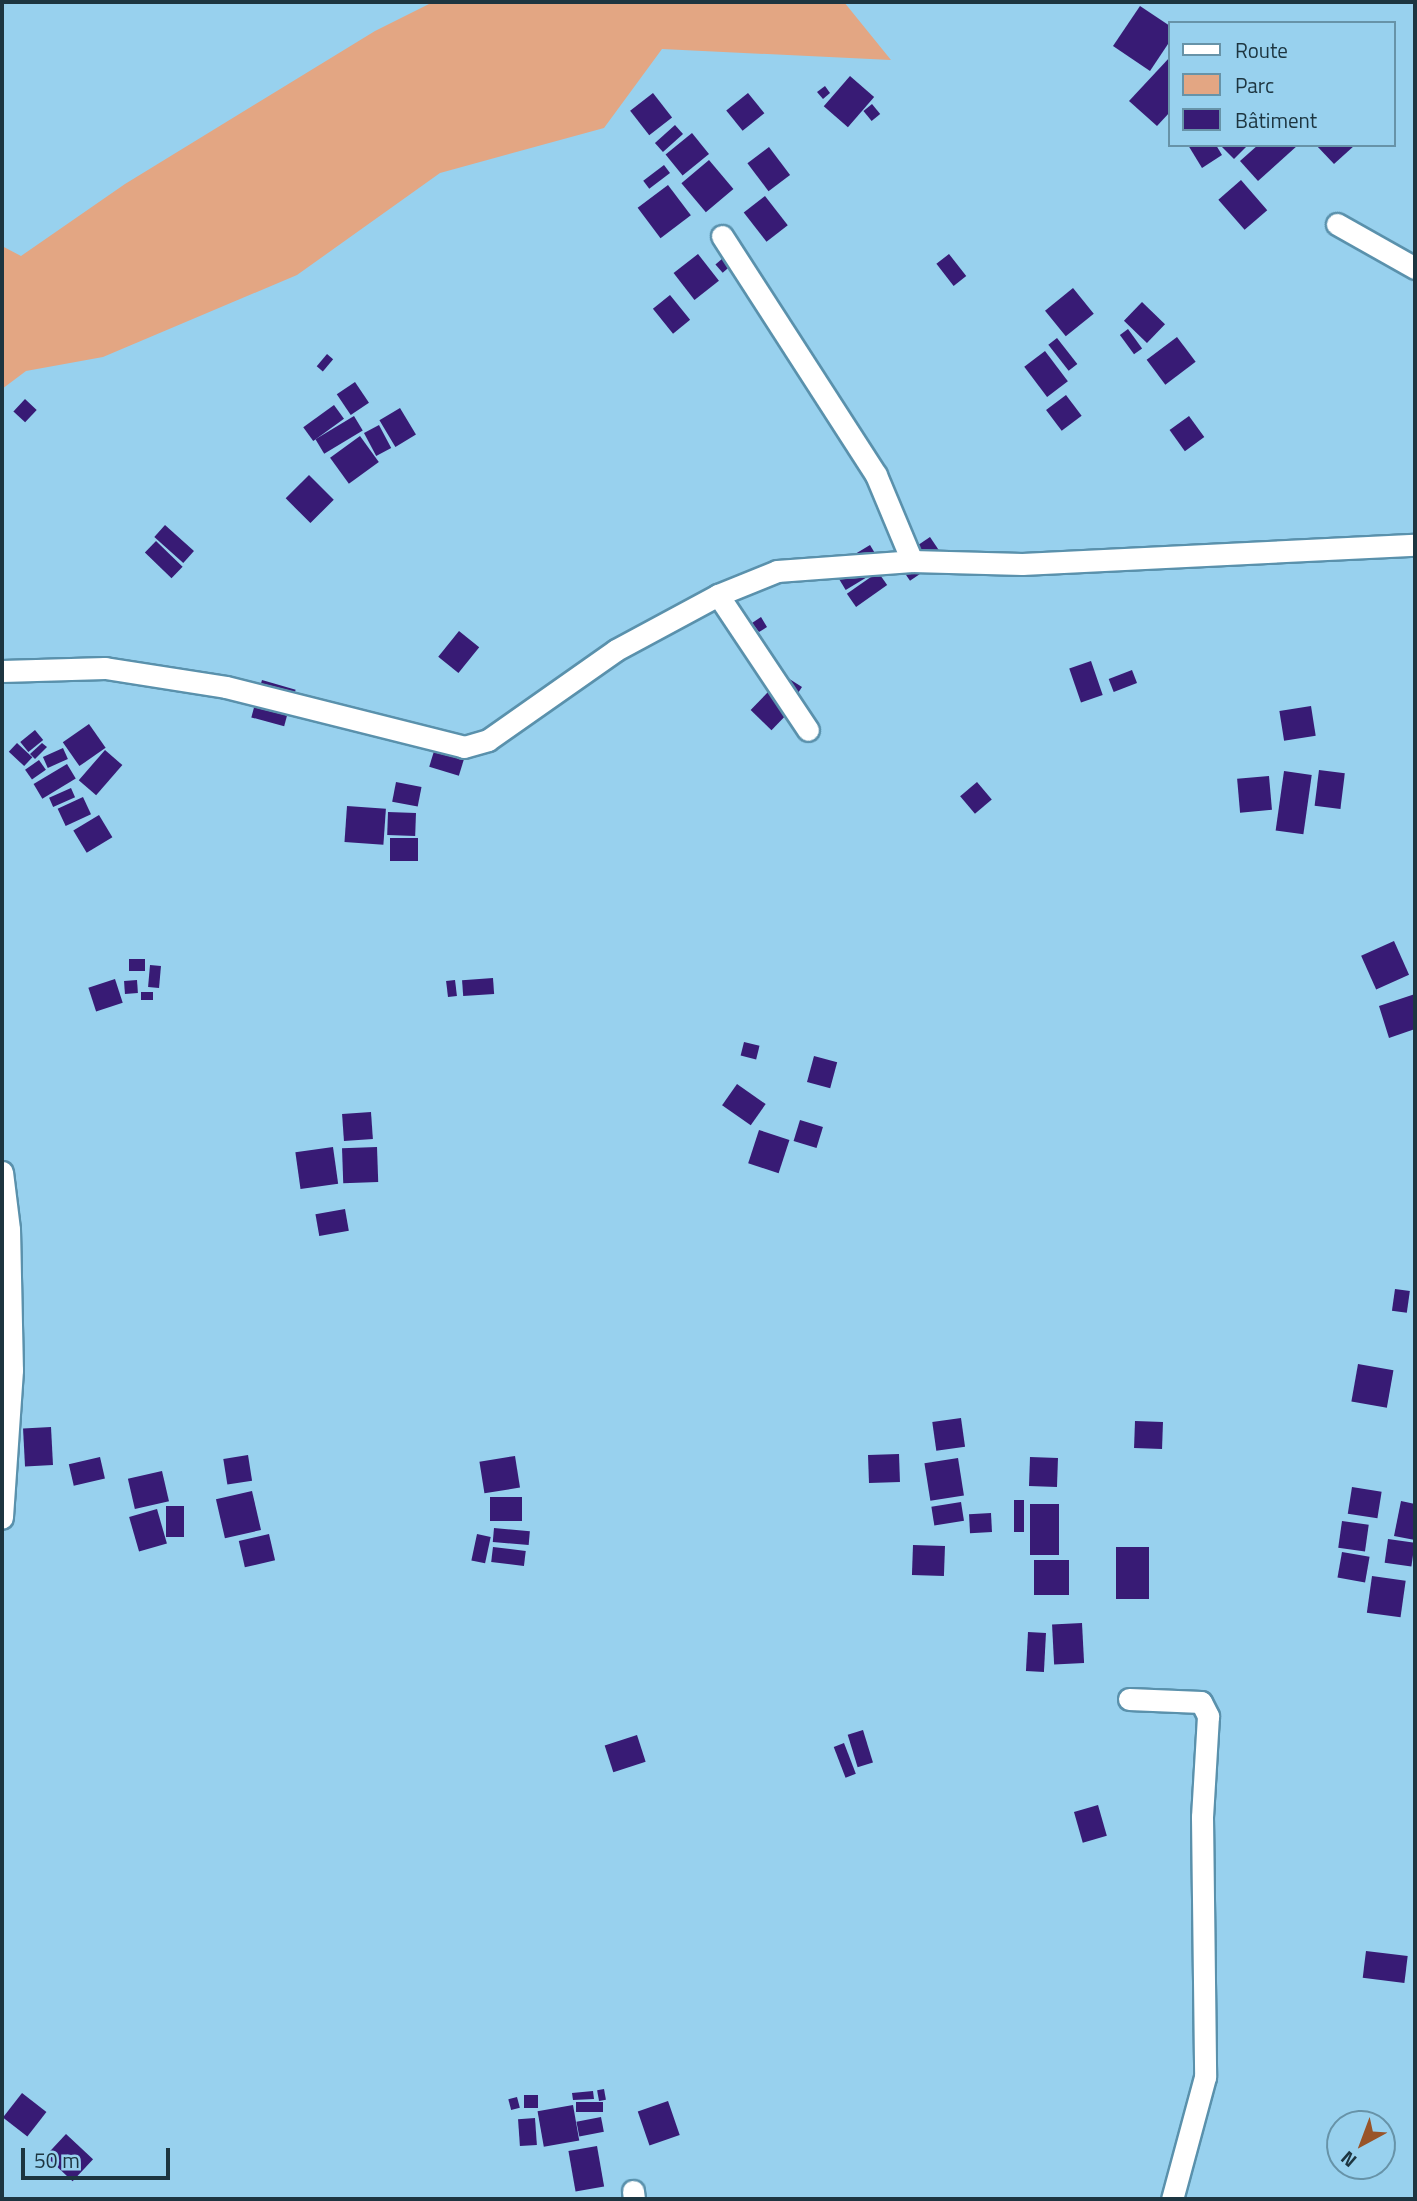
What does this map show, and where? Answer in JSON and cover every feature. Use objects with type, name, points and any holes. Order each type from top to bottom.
[{"type":"street","points":[[1338,224],[1415,268]]},
{"type":"street","points":[[722,236],[876,475],[912,561]]},
{"type":"street","points":[[2,671],[52,666],[118,670],[251,692],[464,747],[477,746],[616,650],[718,595],[777,571],[912,561],[1022,564],[1415,545]]},
{"type":"street","points":[[718,595],[808,730]]},
{"type":"street","points":[[2,1172],[9,1229],[12,1332],[2,1518]]},
{"type":"street","points":[[1129,1699],[1201,1702],[1208,1716],[1202,1817],[1205,2077],[1172,2199]]},
{"type":"green space","points":[[433,2],[844,2],[891,60],[662,49],[604,128],[440,173],[297,275],[103,357],[26,371],[2,389],[2,246],[21,256],[125,184],[375,31]]},
{"type":"building","points":[[1140,6],[1168,25],[1168,44],[1150,71],[1113,46]]},
{"type":"building","points":[[1168,59],[1168,114],[1157,126],[1129,101]]},
{"type":"building","points":[[850,76],[874,97],[848,127],[824,106]]},
{"type":"building","points":[[825,86],[830,93],[823,99],[817,92]]},
{"type":"building","points":[[653,93],[672,117],[649,135],[630,111]]},
{"type":"building","points":[[748,93],[764,113],[743,131],[726,111]]},
{"type":"building","points":[[872,104],[880,114],[872,121],[863,111]]},
{"type":"building","points":[[675,125],[683,134],[663,152],[655,143]]},
{"type":"building","points":[[692,133],[709,154],[683,175],[666,154]]},
{"type":"building","points":[[769,147],[790,175],[769,191],[747,163]]},
{"type":"building","points":[[1189,147],[1217,147],[1222,155],[1202,168]]},
{"type":"building","points":[[1222,147],[1246,147],[1234,159]]},
{"type":"building","points":[[1256,147],[1296,147],[1258,181],[1240,161]]},
{"type":"building","points":[[1318,147],[1353,147],[1334,164]]},
{"type":"building","points":[[709,160],[733,189],[706,212],[681,183]]},
{"type":"building","points":[[664,165],[670,173],[649,189],[643,181]]},
{"type":"building","points":[[1241,180],[1267,210],[1245,230],[1218,200]]},
{"type":"building","points":[[668,185],[691,215],[661,238],[638,208]]},
{"type":"building","points":[[765,196],[788,225],[767,242],[744,213]]},
{"type":"building","points":[[698,254],[719,281],[695,300],[674,273]]},
{"type":"building","points":[[949,254],[966,276],[954,286],[936,264]]},
{"type":"building","points":[[723,258],[730,266],[723,273],[715,265]]},
{"type":"building","points":[[1073,288],[1094,314],[1066,336],[1045,311]]},
{"type":"building","points":[[670,295],[690,320],[673,334],[653,309]]},
{"type":"building","points":[[1142,302],[1165,324],[1147,343],[1124,321]]},
{"type":"building","points":[[1128,329],[1142,348],[1134,354],[1120,335]]},
{"type":"building","points":[[1177,337],[1196,362],[1165,385],[1147,360]]},
{"type":"building","points":[[1057,338],[1077,364],[1069,371],[1048,345]]},
{"type":"building","points":[[1045,351],[1068,381],[1047,397],[1024,367]]},
{"type":"building","points":[[327,354],[333,359],[323,371],[317,366]]},
{"type":"building","points":[[355,382],[369,403],[351,415],[337,394]]},
{"type":"building","points":[[1066,395],[1082,416],[1062,431],[1046,410]]},
{"type":"building","points":[[25,399],[37,410],[25,422],[13,411]]},
{"type":"building","points":[[334,405],[344,419],[313,441],[303,427]]},
{"type":"building","points":[[400,408],[416,435],[395,447],[379,420]]},
{"type":"building","points":[[354,416],[363,431],[324,454],[315,439]]},
{"type":"building","points":[[1189,416],[1204,437],[1185,451],[1170,430]]},
{"type":"building","points":[[379,425],[391,448],[376,456],[364,433]]},
{"type":"building","points":[[360,436],[379,462],[349,484],[330,458]]},
{"type":"building","points":[[309,475],[334,500],[310,523],[286,498]]},
{"type":"building","points":[[165,525],[194,551],[183,563],[154,537]]},
{"type":"building","points":[[930,537],[944,558],[910,581],[896,560]]},
{"type":"building","points":[[156,541],[183,567],[172,578],[145,553]]},
{"type":"building","points":[[870,545],[883,567],[846,590],[832,568]]},
{"type":"building","points":[[878,572],[887,585],[856,607],[847,594]]},
{"type":"building","points":[[761,617],[767,627],[759,632],[752,623]]},
{"type":"building","points":[[459,631],[479,647],[458,673],[438,657]]},
{"type":"building","points":[[1091,661],[1103,695],[1081,703],[1069,668]]},
{"type":"building","points":[[1132,670],[1137,683],[1114,692],[1109,679]]},
{"type":"building","points":[[780,673],[802,687],[792,702]]},
{"type":"building","points":[[262,680],[296,690],[291,706],[257,696]]},
{"type":"building","points":[[768,692],[789,712],[771,730],[751,710]]},
{"type":"building","points":[[256,700],[289,709],[284,726],[251,717]]},
{"type":"building","points":[[1311,706],[1316,736],[1284,741],[1279,711]]},
{"type":"building","points":[[89,724],[106,748],[79,766],[63,742]]},
{"type":"building","points":[[35,730],[43,740],[28,752],[20,742]]},
{"type":"building","points":[[438,738],[468,747],[459,776],[429,767]]},
{"type":"building","points":[[17,743],[32,757],[24,766],[9,752]]},
{"type":"building","points":[[42,743],[47,747],[35,759],[30,754]]},
{"type":"building","points":[[63,748],[68,759],[48,768],[43,757]]},
{"type":"building","points":[[105,750],[122,765],[96,795],[79,780]]},
{"type":"building","points":[[39,760],[46,770],[32,780],[25,770]]},
{"type":"building","points":[[67,764],[76,779],[42,799],[34,784]]},
{"type":"building","points":[[1319,770],[1345,773],[1340,809],[1315,806]]},
{"type":"building","points":[[1284,771],[1312,775],[1303,834],[1276,830]]},
{"type":"building","points":[[1269,776],[1272,810],[1240,813],[1237,779]]},
{"type":"building","points":[[396,782],[422,787],[418,807],[392,802]]},
{"type":"building","points":[[977,782],[992,800],[975,814],[960,796]]},
{"type":"building","points":[[71,788],[75,797],[53,807],[49,798]]},
{"type":"building","points":[[83,797],[91,814],[66,826],[58,809]]},
{"type":"building","points":[[347,806],[386,809],[383,845],[344,842]]},
{"type":"building","points":[[388,812],[416,813],[415,836],[387,835]]},
{"type":"building","points":[[99,815],[112,837],[87,853],[73,830]]},
{"type":"building","points":[[390,838],[418,838],[418,861],[390,861]]},
{"type":"building","points":[[1394,941],[1409,975],[1376,989],[1361,956]]},
{"type":"building","points":[[129,959],[145,959],[145,971],[129,971]]},
{"type":"building","points":[[150,965],[161,966],[159,988],[148,987]]},
{"type":"building","points":[[493,978],[494,994],[463,996],[462,980]]},
{"type":"building","points":[[115,979],[123,1003],[96,1011],[88,988]]},
{"type":"building","points":[[137,980],[138,993],[125,994],[124,981]]},
{"type":"building","points":[[455,980],[457,996],[448,997],[446,981]]},
{"type":"building","points":[[141,992],[153,992],[153,1000],[141,1000]]},
{"type":"building","points":[[1415,994],[1415,1029],[1389,1038],[1379,1006]]},
{"type":"building","points":[[744,1042],[760,1046],[756,1059],[741,1056]]},
{"type":"building","points":[[814,1056],[837,1062],[830,1088],[807,1082]]},
{"type":"building","points":[[737,1084],[766,1104],[751,1125],[722,1105]]},
{"type":"building","points":[[371,1112],[373,1139],[344,1141],[342,1114]]},
{"type":"building","points":[[800,1120],[823,1127],[817,1148],[794,1141]]},
{"type":"building","points":[[759,1130],[789,1140],[779,1173],[748,1163]]},
{"type":"building","points":[[333,1147],[338,1184],[301,1189],[295,1152]]},
{"type":"building","points":[[377,1147],[378,1182],[343,1183],[342,1148]]},
{"type":"building","points":[[345,1209],[349,1231],[319,1236],[315,1214]]},
{"type":"building","points":[[1395,1289],[1410,1291],[1407,1313],[1392,1311]]},
{"type":"building","points":[[1358,1364],[1393,1370],[1387,1408],[1351,1401]]},
{"type":"building","points":[[961,1418],[965,1447],[936,1451],[932,1422]]},
{"type":"building","points":[[1135,1421],[1163,1422],[1162,1449],[1134,1448]]},
{"type":"building","points":[[51,1427],[53,1465],[25,1466],[23,1428]]},
{"type":"building","points":[[899,1454],[900,1482],[869,1483],[868,1455]]},
{"type":"building","points":[[248,1455],[252,1481],[227,1485],[223,1459]]},
{"type":"building","points":[[515,1456],[520,1488],[484,1493],[479,1462]]},
{"type":"building","points":[[100,1457],[105,1478],[74,1486],[69,1464]]},
{"type":"building","points":[[1030,1457],[1058,1458],[1057,1487],[1029,1486]]},
{"type":"building","points":[[958,1458],[964,1496],[930,1501],[924,1463]]},
{"type":"building","points":[[162,1471],[169,1501],[135,1509],[128,1479]]},
{"type":"building","points":[[1352,1487],[1382,1492],[1377,1518],[1348,1514]]},
{"type":"building","points":[[252,1491],[261,1530],[225,1538],[216,1499]]},
{"type":"building","points":[[490,1497],[522,1497],[522,1521],[490,1521]]},
{"type":"building","points":[[1014,1500],[1024,1500],[1024,1532],[1014,1532]]},
{"type":"building","points":[[1401,1501],[1415,1504],[1415,1540],[1394,1536]]},
{"type":"building","points":[[961,1502],[964,1521],[934,1525],[931,1507]]},
{"type":"building","points":[[1030,1504],[1059,1504],[1059,1555],[1030,1555]]},
{"type":"building","points":[[166,1506],[184,1506],[184,1537],[166,1537]]},
{"type":"building","points":[[157,1509],[167,1544],[139,1552],[129,1517]]},
{"type":"building","points":[[991,1513],[992,1532],[970,1533],[969,1514]]},
{"type":"building","points":[[1342,1521],[1369,1525],[1365,1551],[1338,1548]]},
{"type":"building","points":[[494,1528],[530,1531],[529,1545],[493,1542]]},
{"type":"building","points":[[269,1534],[275,1560],[245,1567],[239,1541]]},
{"type":"building","points":[[477,1534],[491,1537],[485,1563],[471,1560]]},
{"type":"building","points":[[1388,1539],[1415,1543],[1411,1567],[1385,1563]]},
{"type":"building","points":[[913,1545],[945,1546],[944,1576],[912,1575]]},
{"type":"building","points":[[493,1547],[526,1551],[524,1566],[491,1562]]},
{"type":"building","points":[[1116,1547],[1149,1547],[1149,1599],[1116,1599]]},
{"type":"building","points":[[1342,1552],[1370,1557],[1365,1582],[1337,1578]]},
{"type":"building","points":[[1034,1560],[1069,1560],[1069,1595],[1034,1595]]},
{"type":"building","points":[[1372,1576],[1406,1581],[1401,1617],[1367,1613]]},
{"type":"building","points":[[1082,1623],[1084,1663],[1054,1665],[1052,1625]]},
{"type":"building","points":[[1028,1632],[1046,1633],[1044,1672],[1026,1671]]},
{"type":"building","points":[[863,1730],[873,1763],[858,1767],[848,1735]]},
{"type":"building","points":[[637,1735],[646,1762],[613,1772],[605,1746]]},
{"type":"building","points":[[844,1743],[856,1774],[846,1778],[834,1747]]},
{"type":"building","points":[[1098,1805],[1107,1836],[1083,1843],[1074,1812]]},
{"type":"building","points":[[1366,1951],[1408,1956],[1404,1983],[1363,1978]]},
{"type":"building","points":[[604,2089],[606,2100],[599,2101],[597,2090]]},
{"type":"building","points":[[593,2091],[594,2099],[573,2100],[572,2093]]},
{"type":"building","points":[[22,2093],[46,2112],[27,2137],[3,2117]]},
{"type":"building","points":[[524,2095],[538,2095],[538,2108],[524,2108]]},
{"type":"building","points":[[517,2097],[520,2108],[511,2110],[508,2099]]},
{"type":"building","points":[[668,2101],[680,2135],[649,2145],[638,2111]]},
{"type":"building","points":[[576,2102],[603,2102],[603,2112],[576,2112]]},
{"type":"building","points":[[573,2105],[579,2140],[544,2147],[538,2111]]},
{"type":"building","points":[[601,2117],[604,2132],[579,2136],[576,2122]]},
{"type":"building","points":[[535,2118],[537,2145],[520,2146],[518,2119]]},
{"type":"building","points":[[66,2134],[93,2159],[73,2181],[46,2156]]},
{"type":"building","points":[[597,2146],[604,2186],[576,2191],[568,2151]]}]
